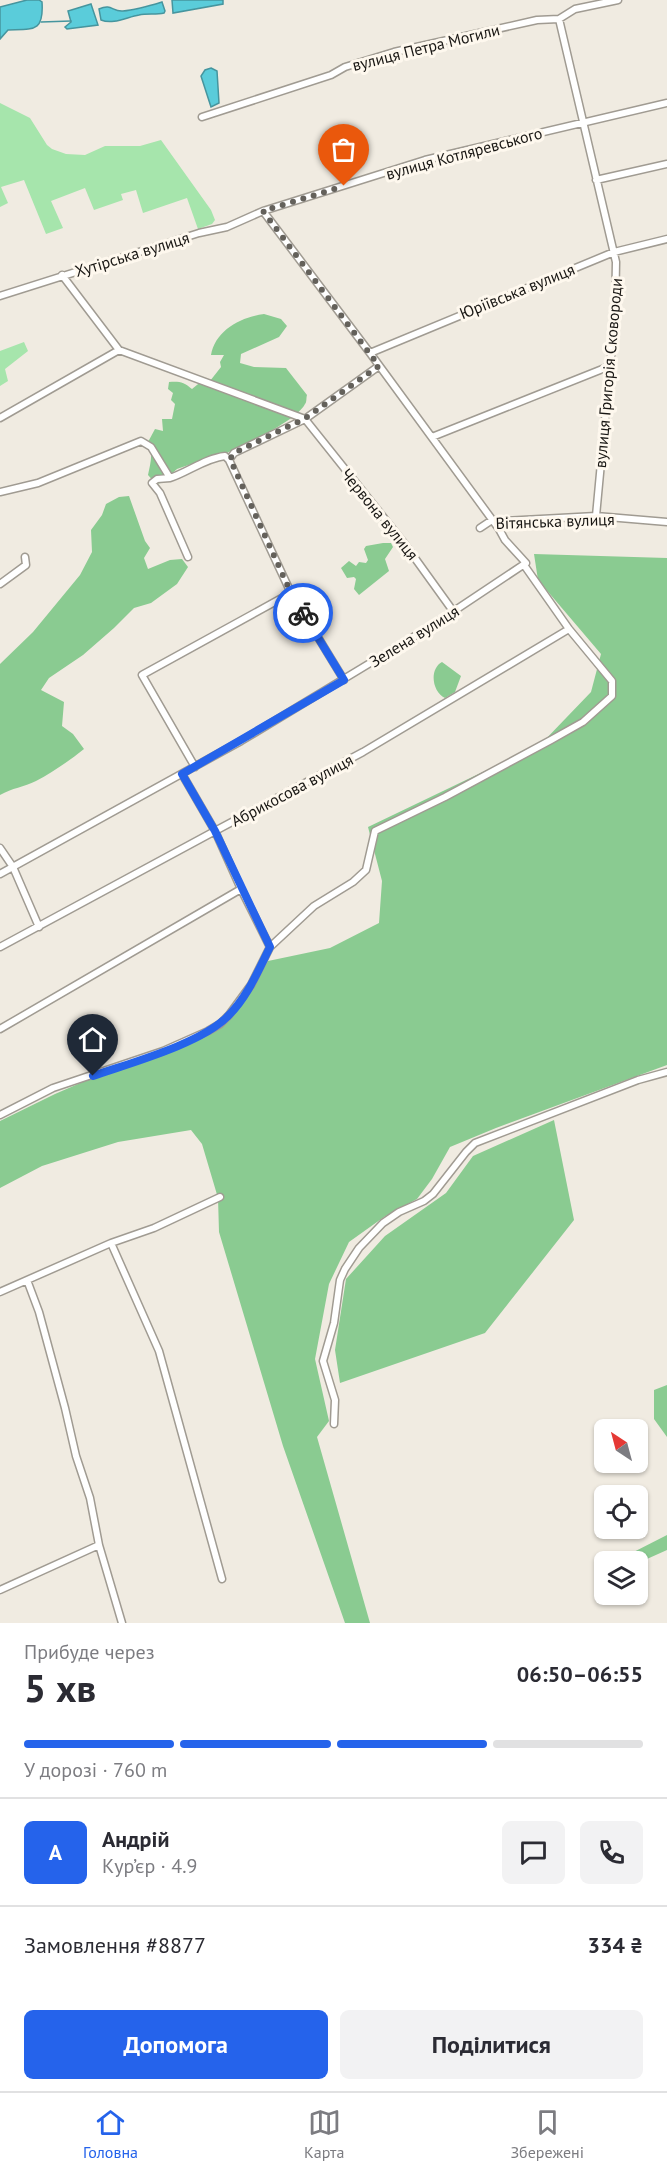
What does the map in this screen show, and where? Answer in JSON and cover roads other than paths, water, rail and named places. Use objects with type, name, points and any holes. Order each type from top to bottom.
[{"type":"street","name":"вулиця Петра Могили","points":[[202,117],[394,52],[537,20],[559,20],[575,9],[618,0]]},
{"type":"street","name":"вулиця Григорія Сковороди","points":[[559,20],[616,262],[615,314],[596,516]]},
{"type":"street","name":"вулиця Котляревського","points":[[263,211],[425,160],[667,103]]},
{"type":"street","points":[[596,180],[667,164]]},
{"type":"street","points":[[0,1115],[53,1088],[163,1051],[208,1031],[229,1015],[251,985],[270,947],[314,906],[352,882],[366,870],[375,831],[445,797],[583,722],[612,696],[612,681],[569,629],[524,565],[526,563],[524,559],[505,540],[432,437],[263,211]]},
{"type":"street","name":"Хутірська вулиця","points":[[0,296],[199,233],[227,227],[263,211]]},
{"type":"street","name":"Юріївська вулиця","points":[[370,353],[614,252],[667,239]]},
{"type":"street","points":[[62,275],[119,350],[304,419]]},
{"type":"street","points":[[0,418],[119,350]]},
{"type":"street","points":[[230,459],[234,453],[304,419],[379,366]]},
{"type":"street","points":[[432,437],[610,366]]},
{"type":"street","name":"Червона вулиця","points":[[304,419],[404,543],[453,611]]},
{"type":"street","points":[[0,492],[39,483],[141,441],[151,447],[170,478]]},
{"type":"street","points":[[188,557],[160,493],[152,483],[157,479],[170,478],[186,472],[216,457],[225,456],[230,459],[291,593],[344,680]]},
{"type":"street","name":"Вітянська вулиця","points":[[480,528],[492,520],[596,516],[667,522]]},
{"type":"street","points":[[499,529],[500,524],[505,521]]},
{"type":"street","points":[[0,584],[26,565],[25,557]]},
{"type":"street","name":"Зелена вулиця","points":[[0,874],[182,774],[344,680],[524,565]]},
{"type":"street","points":[[195,766],[142,675],[291,593]]},
{"type":"street","name":"Абрикосова вулиця","points":[[270,947],[215,831],[363,752],[569,629]]},
{"type":"street","points":[[0,947],[215,831],[182,774]]},
{"type":"street","points":[[0,848],[13,867],[39,927]]},
{"type":"street","points":[[0,1029],[241,889]]},
{"type":"street","points":[[334,1424],[335,1400],[323,1361],[334,1323],[340,1280],[351,1260],[369,1236],[399,1212],[424,1202],[475,1143],[638,1080],[667,1072]]},
{"type":"street","points":[[0,1292],[111,1243],[154,1228],[220,1197]]},
{"type":"street","points":[[111,1243],[159,1350],[222,1579]]},
{"type":"street","points":[[27,1280],[39,1312],[63,1397],[76,1456],[90,1498],[99,1545],[122,1623]]},
{"type":"street","points":[[0,1590],[99,1545]]},
{"type":"water","points":[[27,0],[42,2],[39,24],[31,29],[8,30],[0,39],[0,7]]},
{"type":"water","points":[[172,0],[223,0],[223,4],[173,13]]},
{"type":"water","points":[[162,2],[164,13],[142,14],[115,21],[101,20],[99,9],[103,7],[123,11]]},
{"type":"water","points":[[91,4],[98,25],[67,29],[65,27],[71,22],[68,11]]},
{"type":"water","points":[[211,68],[217,71],[219,103],[211,107],[201,76],[205,70]]},
{"type":"waterway","points":[[41,22],[71,21]]}]
